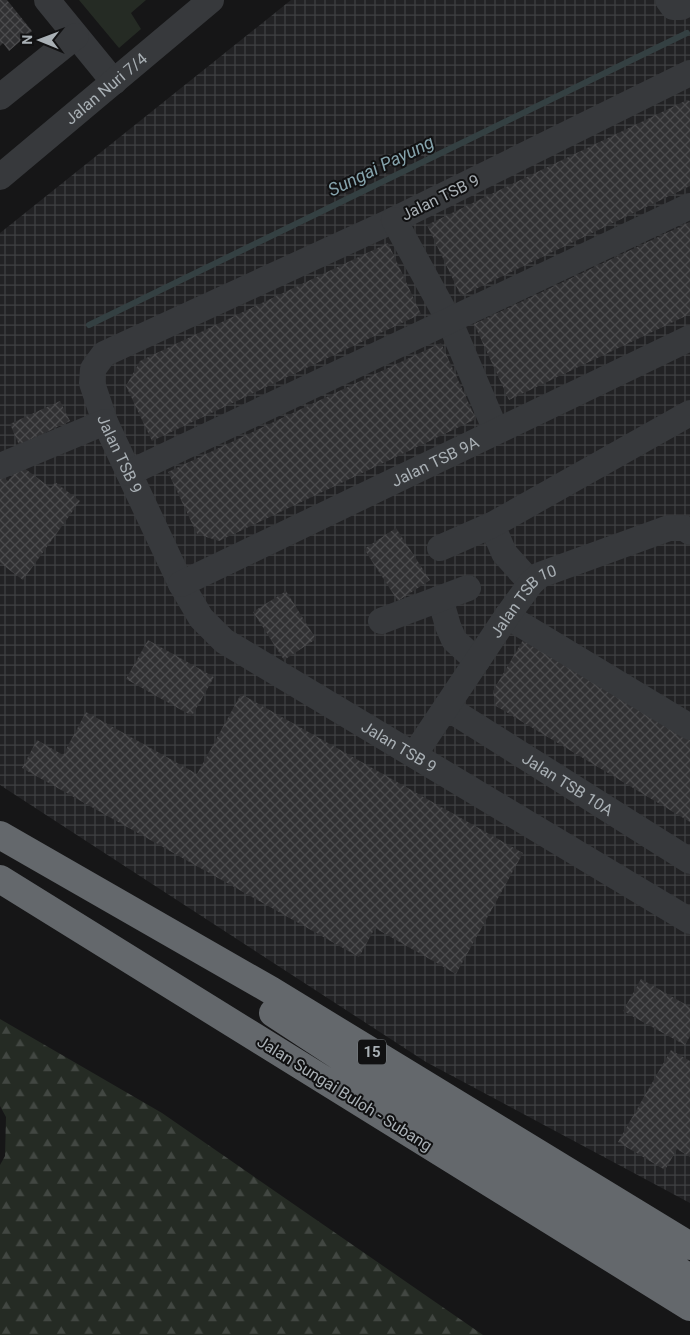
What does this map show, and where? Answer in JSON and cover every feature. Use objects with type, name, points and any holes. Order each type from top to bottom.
[{"type":"highway","name":"15","points":[[0,835],[272,991],[690,1246]]},
{"type":"highway","name":"Jalan Sungai Buloh - Subang","points":[[0,879],[690,1307]]},
{"type":"highway","points":[[110,899],[128,925],[237,989],[354,1066],[455,1128],[565,1201],[690,1278]]},
{"type":"highway","points":[[632,1211],[668,1214],[690,1227]]},
{"type":"street","points":[[47,0],[114,82]]},
{"type":"street","name":"Jalan Nuri 7/4","points":[[0,178],[12,155],[114,82],[212,0]]},
{"type":"street","points":[[668,0],[673,7],[681,7],[690,3]]},
{"type":"street","points":[[0,96],[76,36]]},
{"type":"street","name":"Jalan TSB 9","points":[[690,73],[394,220],[104,354],[94,369],[92,383],[106,422],[181,584],[201,618],[224,640],[690,920]]},
{"type":"street","points":[[129,473],[450,322],[690,206]]},
{"type":"street","points":[[394,220],[450,322],[496,431]]},
{"type":"street","name":"Jalan TSB 9A","points":[[181,584],[690,338]]},
{"type":"street","points":[[440,548],[492,525],[690,413]]},
{"type":"street","points":[[0,466],[106,422]]},
{"type":"street","points":[[492,525],[504,553],[531,583]]},
{"type":"street","name":"Jalan TSB 10","points":[[414,755],[507,616],[531,583],[540,575],[668,528],[684,528],[690,532]]},
{"type":"street","points":[[381,621],[468,588]]},
{"type":"street","points":[[440,598],[454,640],[477,661]]},
{"type":"street","points":[[507,616],[690,727]]},
{"type":"street","name":"Jalan TSB 10A","points":[[446,707],[689,858]]},
{"type":"shaded area","points":[[291,0],[690,0],[690,1203],[426,1062],[0,785],[0,233]]},
{"type":"green space","points":[[79,0],[146,0],[131,13],[141,29],[119,48]]},
{"type":"green space","points":[[0,1019],[162,1113],[483,1335],[0,1335],[0,1165],[5,1156],[6,1117],[0,1106]]},
{"type":"building","points":[[0,0],[7,0],[32,31],[9,51],[3,43],[0,46]]},
{"type":"building","points":[[687,100],[690,101],[690,186],[461,296],[427,225]]},
{"type":"building","points":[[690,222],[690,314],[509,400],[474,324]]},
{"type":"building","points":[[388,243],[421,314],[152,441],[126,386],[140,361]]},
{"type":"building","points":[[441,343],[476,419],[219,541],[197,534],[168,472]]},
{"type":"building","points":[[60,401],[70,421],[19,445],[10,424]]},
{"type":"building","points":[[20,465],[51,488],[55,482],[80,501],[23,580],[0,563],[0,475],[8,481]]},
{"type":"building","points":[[396,528],[430,580],[398,601],[364,549]]},
{"type":"building","points":[[286,591],[316,639],[284,660],[253,612]]},
{"type":"building","points":[[148,640],[214,677],[192,716],[126,679]]},
{"type":"building","points":[[523,640],[690,740],[690,822],[496,706],[493,691]]},
{"type":"building","points":[[241,694],[523,853],[456,974],[375,928],[359,957],[22,768],[37,740],[63,755],[86,712],[197,774]]},
{"type":"building","points":[[641,979],[690,1007],[690,1036],[685,1045],[623,1011]]},
{"type":"building","points":[[671,1050],[690,1061],[690,1157],[677,1149],[665,1170],[618,1142]]},
{"type":"waterway","name":"Sungai Payung","points":[[89,325],[687,33]]}]
